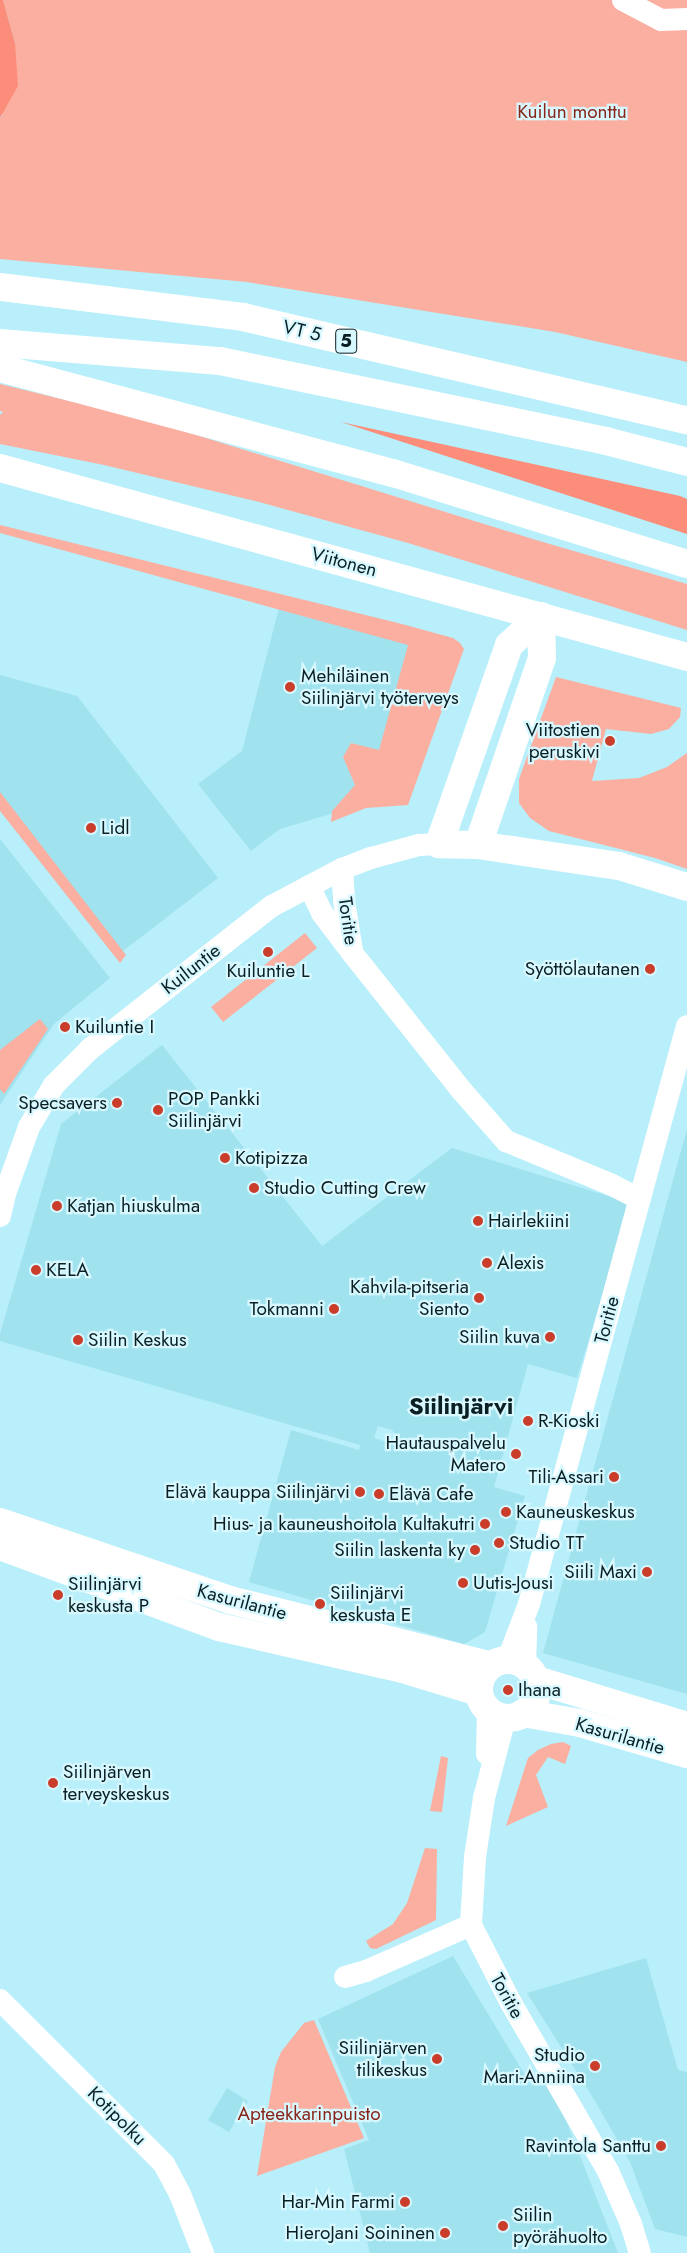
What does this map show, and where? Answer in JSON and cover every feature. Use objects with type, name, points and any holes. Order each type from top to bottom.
[{"type":"main road","name":"VT 5","points":[[0,287],[243,317],[687,420]]},
{"type":"main road","name":"5","points":[[0,343],[220,361],[606,441],[687,462]]},
{"type":"main road","points":[[0,368],[393,473],[687,564]]},
{"type":"main road","name":"Viitonen","points":[[0,468],[687,657]]},
{"type":"main road","points":[[439,844],[509,645],[541,616]]},
{"type":"main road","points":[[478,845],[542,658],[541,616]]},
{"type":"main road","name":"Kuiluntie","points":[[439,844],[478,845],[619,866],[687,887]]},
{"type":"main road","name":"Kasurilantie","points":[[0,1522],[230,1600],[515,1668],[687,1726]]},
{"type":"main road","name":"Kasurilantie","points":[[0,1546],[219,1627],[403,1669],[499,1708],[580,1723],[687,1754]]},
{"type":"main road","points":[[515,1668],[535,1699],[499,1708],[481,1678],[515,1668]]},
{"type":"street","points":[[623,0],[660,20],[687,19]]},
{"type":"street","name":"Kuiluntie","points":[[0,1216],[6,1191],[29,1128],[54,1085],[90,1049],[272,906],[342,870],[371,858],[419,845],[439,844]]},
{"type":"street","name":"Toritie","points":[[342,870],[344,901],[353,954]]},
{"type":"street","name":"Toritie","points":[[309,886],[322,913],[353,954]]},
{"type":"street","points":[[353,954],[462,1091],[506,1141],[612,1185],[640,1199]]},
{"type":"street","name":"Toritie","points":[[515,1668],[526,1613],[687,1026]]},
{"type":"street","points":[[345,1977],[366,1971],[471,1925],[475,1857],[499,1708]]},
{"type":"street","name":"Toritie","points":[[471,1925],[511,2003],[608,2171],[631,2224],[640,2253]]},
{"type":"street","name":"Kotipolku","points":[[0,2000],[164,2164],[180,2194],[204,2253]]},
{"type":"shaded area","points":[[0,0],[3,0],[15,43],[18,86],[0,118]]},
{"type":"shaded area","points":[[341,422],[680,496],[687,499],[687,534]]},
{"type":"shaded area","points":[[281,600],[431,646],[391,796],[280,829],[251,851],[198,784],[242,751]]},
{"type":"shaded area","name":"Lidl","points":[[0,675],[77,696],[218,878],[119,954],[0,802]]},
{"type":"shaded area","points":[[0,839],[110,978],[54,1024],[0,1105]]},
{"type":"shaded area","points":[[162,1045],[322,1246],[452,1148],[631,1203],[577,1378],[528,1364],[494,1487],[525,1496],[485,1632],[464,1644],[249,1582],[291,1430],[359,1450],[360,1445],[0,1341],[0,1334],[61,1124]],"holes":[[[378,1426],[392,1430],[398,1437],[397,1440],[387,1442],[374,1438]]]},
{"type":"shaded area","points":[[687,1129],[687,1694],[543,1653]]},
{"type":"shaded area","points":[[453,1956],[531,2085],[550,2079],[618,2253],[370,2253],[344,2149],[369,2140],[318,2019]]},
{"type":"shaded area","points":[[646,1958],[678,2070],[687,2072],[687,2237],[655,2229],[630,2162],[595,2101],[527,1993]]},
{"type":"shaded area","points":[[227,2088],[248,2101],[229,2132],[208,2120]]},
{"type":"green space","name":"Kuilun monttu","points":[[3,0],[687,0],[687,362],[555,332],[247,282],[0,259],[0,118],[2,116],[15,43]]},
{"type":"green space","points":[[0,384],[151,421],[536,540],[687,584],[687,630],[408,543],[259,502],[104,465],[0,444],[0,415],[3,412],[0,411]]},
{"type":"green space","points":[[0,525],[453,638],[464,649],[408,805],[366,808],[331,822],[332,811],[355,785],[343,757],[351,743],[379,750],[408,645],[0,533]]},
{"type":"green space","points":[[556,677],[681,708],[680,717],[669,729],[651,734],[606,729],[592,781],[639,778],[667,767],[687,753],[687,869],[655,858],[549,831],[530,818],[519,803],[519,779]]},
{"type":"green space","points":[[0,792],[126,955],[120,963],[0,811]]},
{"type":"green space","points":[[305,933],[317,948],[223,1022],[211,1007]]},
{"type":"green space","points":[[40,1019],[48,1029],[4,1094],[0,1089],[0,1050]]},
{"type":"green space","points":[[563,1742],[571,1746],[565,1764],[548,1757],[536,1775],[548,1807],[506,1826],[528,1758],[538,1750],[551,1744]]},
{"type":"green space","points":[[441,1756],[448,1758],[442,1812],[430,1811]]},
{"type":"green space","points":[[425,1848],[437,1849],[436,1920],[376,1949],[370,1948],[366,1941],[393,1924],[407,1903]]},
{"type":"green space","name":"Apteekkarinpuisto","points":[[314,2020],[364,2138],[257,2176],[275,2067],[281,2052],[304,2023]]},
{"type":"place","name":"Mehiläinen Siilinjärvi työterveys","points":[[290,687]]},
{"type":"place","name":"Viitostien peruskivi","points":[[610,741]]},
{"type":"place","name":"Lidl","points":[[91,828]]},
{"type":"place","name":"Kuiluntie L","points":[[268,952]]},
{"type":"place","name":"Syöttölautanen","points":[[650,969]]},
{"type":"place","name":"Kuiluntie I","points":[[65,1027]]},
{"type":"place","name":"Specsavers","points":[[117,1103]]},
{"type":"place","name":"POP Pankki Siilinjärvi","points":[[158,1110]]},
{"type":"place","name":"Kotipizza","points":[[225,1158]]},
{"type":"place","name":"Studio Cutting Crew","points":[[254,1188]]},
{"type":"place","name":"Katjan hiuskulma","points":[[57,1206]]},
{"type":"place","name":"Hairlekiini","points":[[478,1221]]},
{"type":"place","name":"Alexis","points":[[487,1263]]},
{"type":"place","name":"KELA","points":[[36,1270]]},
{"type":"place","name":"Kahvila-pitseria Siento","points":[[479,1298]]},
{"type":"place","name":"Tokmanni","points":[[334,1309]]},
{"type":"place","name":"Siilin kuva","points":[[550,1337]]},
{"type":"place","name":"Siilin Keskus","points":[[78,1340]]},
{"type":"place","name":"R-Kioski","points":[[528,1421]]},
{"type":"place","name":"Hautauspalvelu Matero","points":[[516,1454]]},
{"type":"place","name":"Tili-Assari","points":[[614,1477]]},
{"type":"place","name":"Elävä kauppa Siilinjärvi","points":[[360,1492]]},
{"type":"place","name":"Elävä Cafe","points":[[379,1494]]},
{"type":"place","name":"Kauneuskeskus","points":[[506,1512]]},
{"type":"place","name":"Hius- ja kauneushoitola Kultakutri","points":[[485,1524]]},
{"type":"place","name":"Studio TT","points":[[499,1543]]},
{"type":"place","name":"Siilin laskenta ky","points":[[475,1550]]},
{"type":"place","name":"Siili Maxi","points":[[647,1572]]},
{"type":"place","name":"Uutis-Jousi","points":[[463,1583]]},
{"type":"place","name":"Siilinjärvi keskusta P","points":[[58,1595]]},
{"type":"place","name":"Siilinjärvi keskusta E","points":[[320,1604]]},
{"type":"place","name":"Ihana","points":[[508,1690]]},
{"type":"place","name":"Siilinjärven terveyskeskus","points":[[53,1783]]},
{"type":"place","name":"Siilinjärven tilikeskus","points":[[437,2059]]},
{"type":"place","name":"Studio Mari-Anniina","points":[[595,2066]]},
{"type":"place","name":"Ravintola Santtu","points":[[661,2146]]},
{"type":"place","name":"Har-Min Farmi","points":[[405,2202]]},
{"type":"place","name":"Siilin pyörähuolto","points":[[503,2226]]},
{"type":"place","name":"HieroJani Soininen","points":[[445,2233]]},
{"type":"district","name":"Siilinjärvi","points":[[461,1406]]}]
